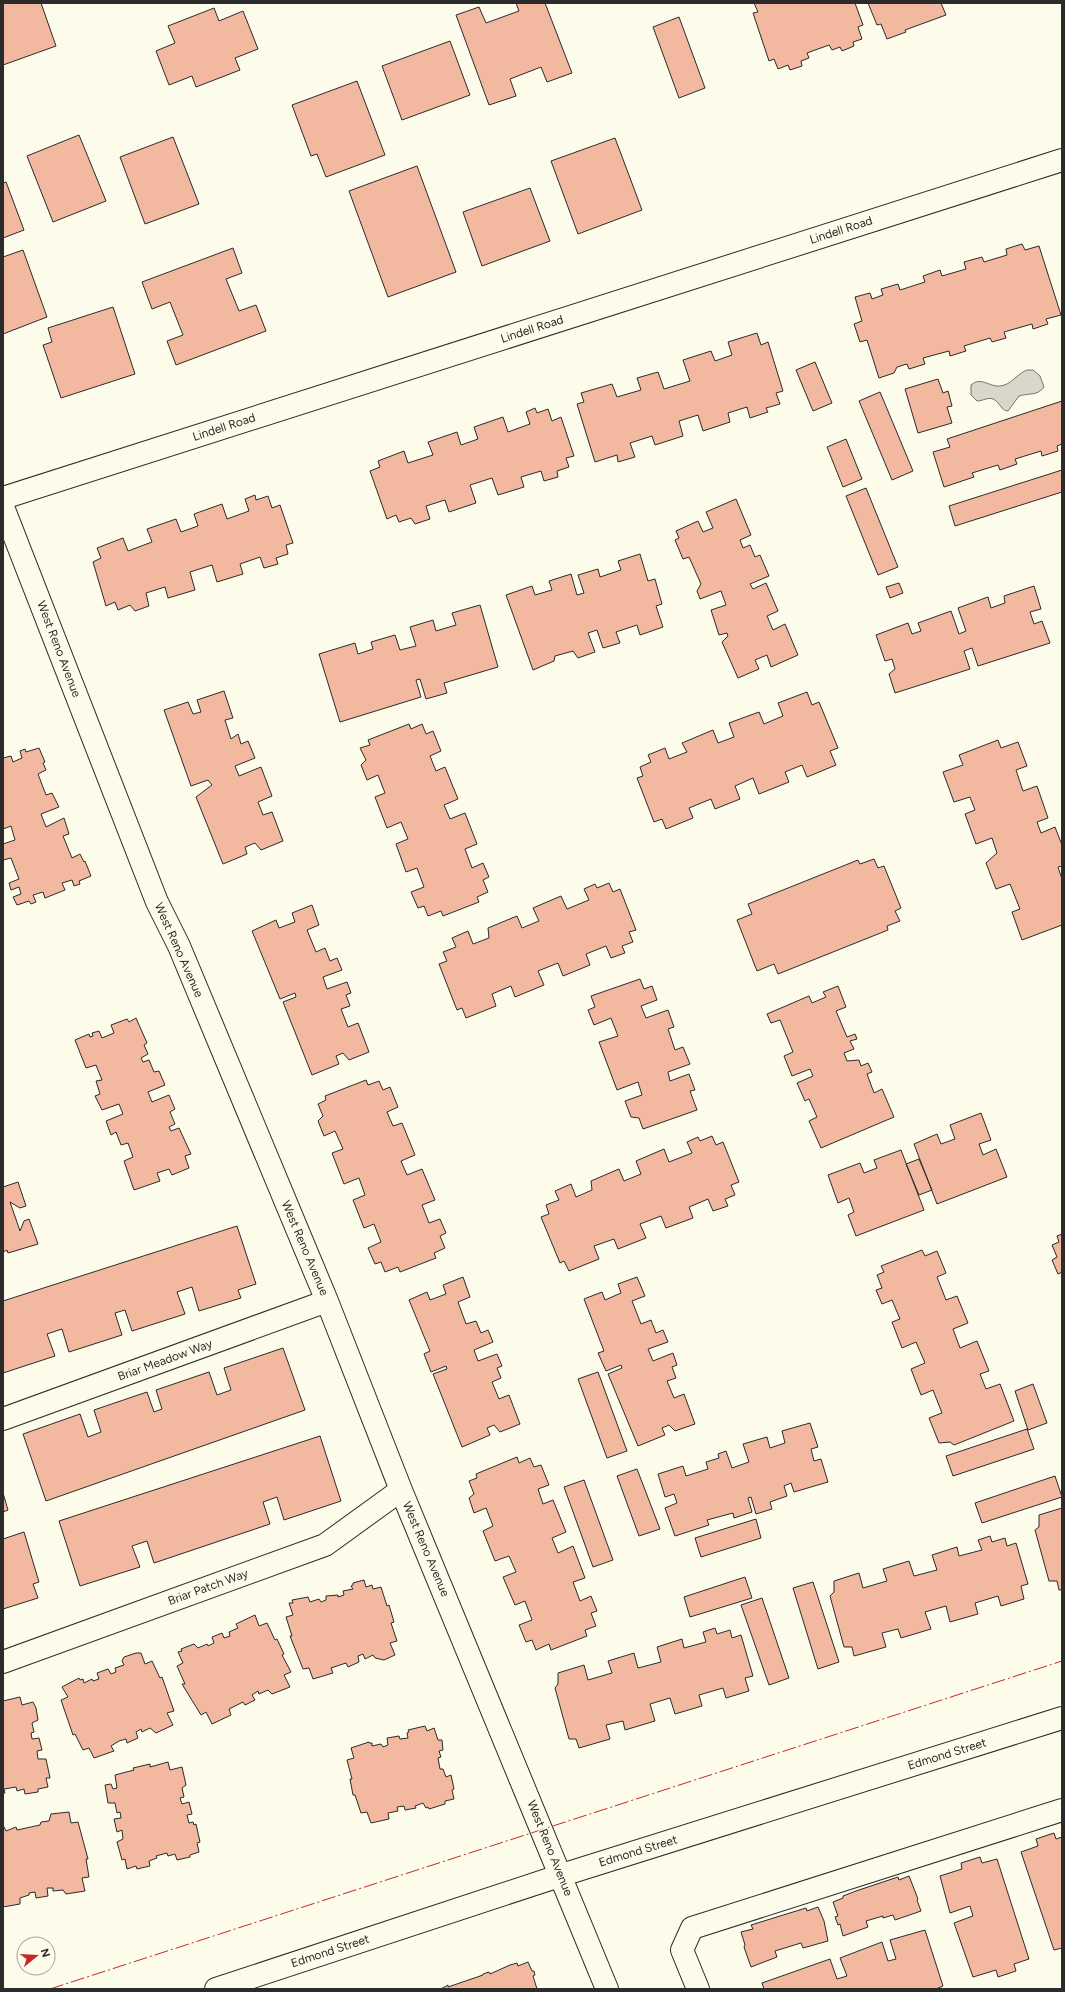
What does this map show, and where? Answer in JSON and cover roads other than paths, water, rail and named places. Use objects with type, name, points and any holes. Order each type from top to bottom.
[{"type":"street","name":"Lindell Road","points":[[3,498],[1062,160]]},
{"type":"street","name":"West Reno Avenue","points":[[3,507],[157,902],[182,954],[328,1301],[401,1490],[608,1989]]},
{"type":"street","name":"Briar Meadow Way","points":[[3,1419],[328,1301]]},
{"type":"street","name":"Briar Patch Way","points":[[3,1662],[325,1545],[401,1490]]},
{"type":"street","name":"Edmond Street","points":[[216,1989],[562,1876],[1062,1718]]},
{"type":"street","points":[[698,1989],[682,1950],[692,1928],[1062,1810]]}]
